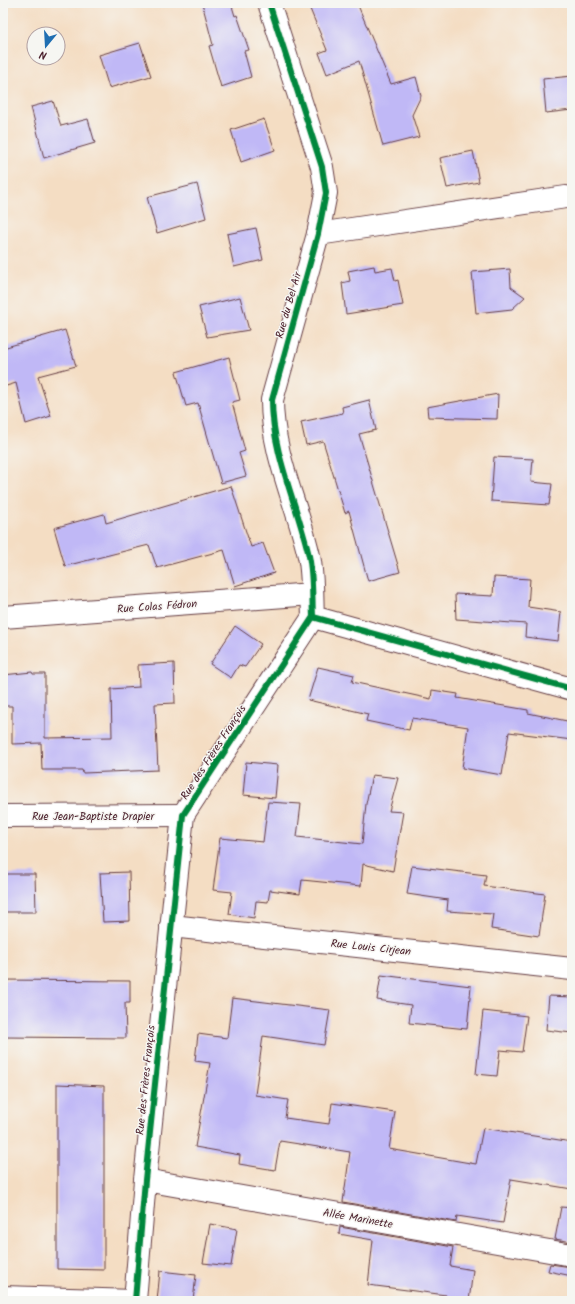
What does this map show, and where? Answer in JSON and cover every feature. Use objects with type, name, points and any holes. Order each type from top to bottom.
[{"type":"street","name":"Rue du Bel Air","points":[[269,3],[322,167],[326,193],[318,234],[272,400],[272,418],[275,441],[309,557],[313,617]]},
{"type":"street","points":[[318,234],[566,197]]},
{"type":"street","name":"Rue Colas Fédron","points":[[3,617],[312,594]]},
{"type":"street","points":[[313,617],[572,688]]},
{"type":"street","name":"Rue des Frères François","points":[[135,1301],[145,1180],[183,815],[313,617]]},
{"type":"street","name":"Rue Jean-Baptiste Drapier","points":[[3,816],[183,815]]},
{"type":"street","name":"Rue Louis Cirjean","points":[[171,926],[572,969]]},
{"type":"street","name":"Allée Marinette","points":[[145,1180],[572,1255]]},
{"type":"street","points":[[3,1297],[135,1301]]},
{"type":"building","points":[[202,3],[231,3],[235,16],[237,15],[249,50],[244,51],[251,77],[221,87],[209,46],[213,45]]},
{"type":"building","points":[[320,3],[357,3],[391,84],[416,77],[421,96],[412,115],[419,137],[383,146],[359,61],[327,74],[319,53],[327,50],[310,9]]},
{"type":"building","points":[[140,43],[151,76],[109,88],[99,55]]},
{"type":"building","points":[[572,76],[572,110],[546,113],[543,79]]},
{"type":"building","points":[[53,101],[61,126],[88,119],[95,143],[44,158],[31,107]]},
{"type":"building","points":[[264,119],[275,150],[241,162],[231,130]]},
{"type":"building","points":[[473,151],[479,182],[447,188],[440,158]]},
{"type":"building","points":[[197,184],[206,218],[157,233],[147,197]]},
{"type":"building","points":[[256,228],[263,260],[234,267],[227,234]]},
{"type":"building","points":[[374,266],[375,271],[392,268],[395,281],[398,280],[403,305],[346,314],[342,283],[350,281],[348,271]]},
{"type":"building","points":[[510,269],[511,287],[525,297],[512,309],[476,313],[472,272]]},
{"type":"building","points":[[240,297],[249,330],[207,337],[199,307]]},
{"type":"building","points":[[65,330],[76,366],[38,376],[51,416],[26,424],[16,383],[3,387],[3,348]]},
{"type":"building","points":[[229,357],[240,400],[232,402],[245,451],[239,453],[246,476],[221,483],[198,403],[186,406],[176,372]]},
{"type":"building","points":[[498,394],[497,419],[428,417],[427,407]]},
{"type":"building","points":[[369,400],[376,430],[359,434],[400,572],[368,581],[349,511],[345,513],[323,441],[306,445],[301,422],[343,413],[342,407]]},
{"type":"building","points":[[494,457],[533,459],[531,482],[552,484],[549,505],[491,501]]},
{"type":"building","points":[[231,486],[251,547],[263,543],[274,573],[235,586],[224,550],[157,568],[149,545],[65,566],[54,528],[104,514],[106,523]]},
{"type":"building","points":[[494,577],[530,579],[528,607],[561,612],[558,641],[525,637],[526,624],[456,619],[455,594],[493,596]]},
{"type":"building","points":[[235,626],[261,644],[245,667],[239,665],[231,678],[210,664]]},
{"type":"building","points":[[174,663],[175,703],[155,704],[158,770],[83,773],[82,770],[42,770],[41,743],[12,744],[12,706],[3,706],[3,675],[32,672],[33,674],[45,674],[45,738],[112,737],[111,689],[139,687],[138,665]]},
{"type":"building","points":[[318,667],[354,675],[352,682],[431,699],[432,690],[458,694],[457,698],[528,710],[528,713],[572,722],[572,740],[509,732],[502,775],[462,768],[468,727],[412,718],[409,730],[366,721],[368,714],[308,700]]},
{"type":"building","points":[[246,762],[278,765],[275,798],[243,795]]},
{"type":"building","points":[[372,775],[398,778],[389,811],[403,812],[393,871],[363,864],[361,886],[302,880],[300,894],[270,890],[268,902],[256,901],[254,918],[229,914],[232,892],[213,890],[220,838],[263,842],[268,802],[301,804],[297,837],[362,844],[366,804]]},
{"type":"building","points":[[412,866],[486,875],[484,886],[545,894],[539,936],[491,929],[493,914],[447,911],[448,900],[407,894]]},
{"type":"building","points":[[129,872],[130,921],[103,922],[100,873]]},
{"type":"building","points":[[3,874],[35,874],[36,912],[3,912]]},
{"type":"building","points":[[381,975],[471,986],[467,1029],[409,1023],[411,1005],[377,1000]]},
{"type":"building","points":[[3,980],[130,981],[130,1003],[125,1003],[126,1038],[3,1037]]},
{"type":"building","points":[[549,996],[572,997],[572,1033],[546,1030]]},
{"type":"building","points":[[232,998],[330,1010],[324,1045],[263,1036],[255,1095],[288,1100],[285,1118],[329,1124],[332,1103],[395,1112],[389,1149],[476,1164],[483,1128],[572,1142],[572,1189],[511,1179],[503,1223],[457,1216],[456,1222],[343,1202],[350,1152],[280,1141],[275,1170],[239,1164],[240,1155],[195,1147],[210,1063],[195,1061],[198,1034],[227,1038]]},
{"type":"building","points":[[483,1011],[527,1016],[522,1052],[500,1050],[497,1076],[476,1074]]},
{"type":"building","points":[[57,1084],[104,1086],[104,1270],[57,1269]]},
{"type":"building","points":[[561,1207],[572,1208],[572,1242],[555,1239]]},
{"type":"building","points":[[210,1224],[237,1229],[231,1266],[203,1263]]},
{"type":"building","points":[[340,1227],[453,1247],[450,1266],[473,1270],[469,1301],[445,1301],[446,1295],[368,1285],[373,1240],[339,1234]]},
{"type":"building","points":[[550,1264],[572,1267],[572,1276],[548,1271]]},
{"type":"building","points":[[160,1271],[196,1275],[193,1301],[157,1301]]},
{"type":"cycle path","points":[[269,3],[322,167],[326,193],[318,234],[272,400],[276,440],[309,556],[312,578],[313,617]]},
{"type":"cycle path","points":[[135,1301],[145,1180],[183,815],[313,617],[572,689]]}]
